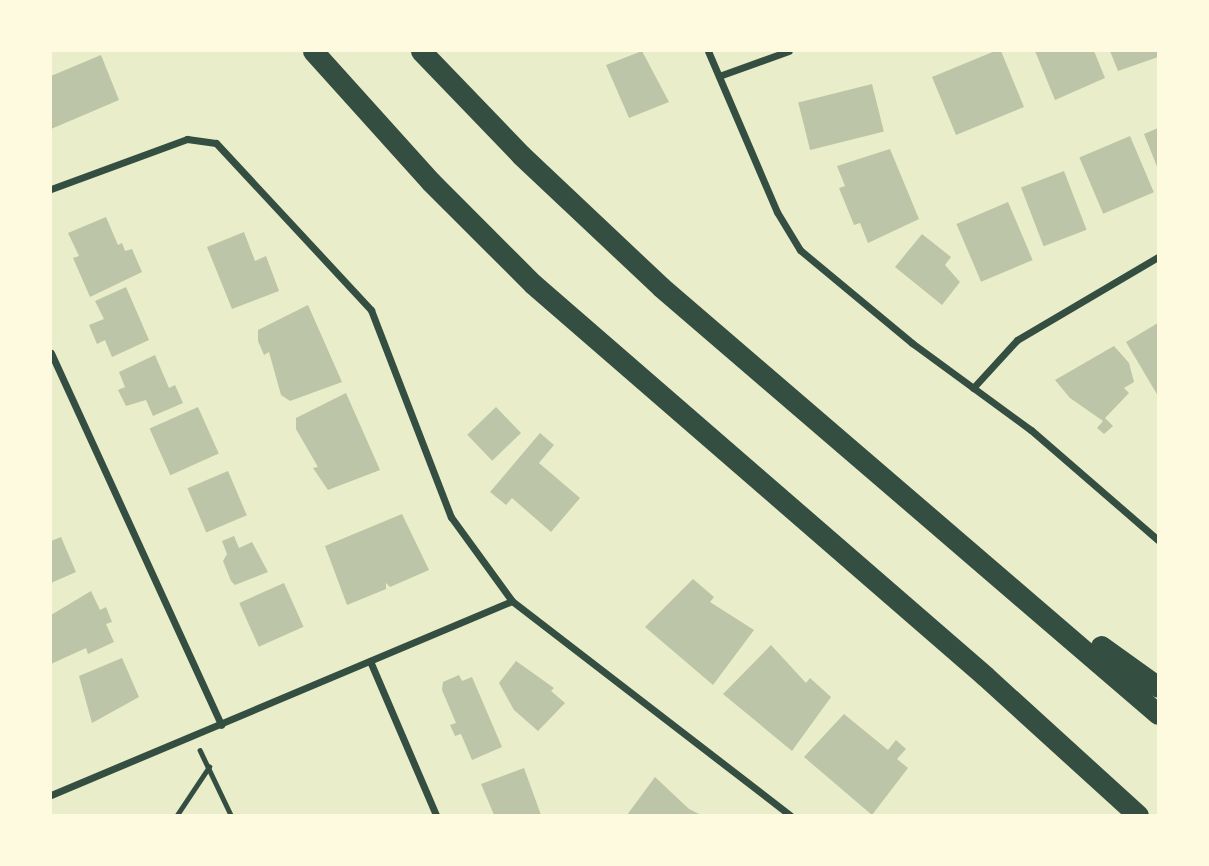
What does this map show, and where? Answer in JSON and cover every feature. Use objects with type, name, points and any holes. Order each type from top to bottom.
[{"type":"highway","points":[[313,51],[431,182],[533,284],[985,676],[1138,815]]},
{"type":"highway","points":[[421,51],[521,155],[661,288],[1158,714]]},
{"type":"highway","points":[[972,552],[1158,687]]},
{"type":"street","points":[[708,51],[777,212],[800,250],[1031,430],[1158,540]]},
{"type":"street","points":[[719,76],[789,51]]},
{"type":"street","points":[[51,189],[187,139],[216,143],[371,310],[451,517],[512,601],[790,815]]},
{"type":"street","points":[[974,388],[1017,340],[1158,257]]},
{"type":"street","points":[[51,353],[221,724]]},
{"type":"street","points":[[51,795],[512,601]]},
{"type":"street","points":[[370,661],[436,815]]},
{"type":"path","points":[[194,736],[232,815]]},
{"type":"path","points":[[177,815],[209,767]]},
{"type":"building","points":[[642,51],[669,102],[629,118],[606,65]]},
{"type":"building","points":[[995,51],[1001,51],[1024,107],[956,135],[932,77]]},
{"type":"building","points":[[1035,51],[1094,51],[1105,78],[1055,100]]},
{"type":"building","points":[[1110,51],[1158,51],[1158,57],[1118,71]]},
{"type":"building","points":[[101,55],[119,100],[51,129],[51,76]]},
{"type":"building","points":[[872,84],[884,132],[810,150],[798,102]]},
{"type":"building","points":[[1158,128],[1158,169],[1144,134]]},
{"type":"building","points":[[1130,136],[1154,192],[1103,214],[1079,157]]},
{"type":"building","points":[[890,149],[919,219],[868,243],[860,223],[854,225],[839,188],[845,186],[837,166]]},
{"type":"building","points":[[1064,171],[1087,230],[1044,246],[1021,187]]},
{"type":"building","points":[[1008,202],[1033,260],[981,282],[956,224]]},
{"type":"building","points":[[106,217],[118,245],[122,243],[125,251],[132,249],[142,272],[90,297],[73,258],[79,256],[68,233]]},
{"type":"building","points":[[244,232],[255,261],[266,256],[279,291],[232,309],[207,247]]},
{"type":"building","points":[[922,234],[951,257],[945,265],[960,282],[942,305],[895,267]]},
{"type":"building","points":[[126,287],[149,340],[112,357],[105,340],[97,344],[89,325],[104,319],[95,301]]},
{"type":"building","points":[[308,305],[342,382],[290,401],[281,395],[269,352],[264,355],[258,341],[258,330]]},
{"type":"building","points":[[1158,323],[1158,396],[1126,342]]},
{"type":"building","points":[[1114,346],[1129,363],[1134,382],[1124,388],[1129,393],[1105,418],[1113,426],[1104,434],[1097,428],[1103,421],[1070,398],[1055,380]]},
{"type":"building","points":[[155,355],[169,388],[175,385],[183,403],[153,416],[146,400],[126,406],[118,390],[125,387],[119,372]]},
{"type":"building","points":[[346,393],[380,470],[328,490],[313,468],[318,467],[296,429],[296,418]]},
{"type":"building","points":[[198,407],[219,454],[170,475],[150,429]]},
{"type":"building","points":[[496,407],[521,433],[492,461],[467,435]]},
{"type":"building","points":[[540,433],[554,445],[539,463],[580,498],[551,532],[512,498],[506,505],[490,492]]},
{"type":"building","points":[[228,471],[247,515],[206,532],[187,488]]},
{"type":"building","points":[[402,514],[429,570],[390,587],[386,583],[386,589],[347,605],[325,546]]},
{"type":"building","points":[[234,536],[239,548],[252,542],[268,572],[235,585],[231,581],[223,561],[227,554],[222,541]]},
{"type":"building","points":[[61,537],[76,572],[51,583],[51,541]]},
{"type":"building","points":[[693,579],[714,597],[710,602],[754,630],[713,685],[645,627]]},
{"type":"building","points":[[284,583],[304,627],[259,647],[239,603]]},
{"type":"building","points":[[91,591],[100,610],[106,607],[112,622],[106,624],[114,642],[88,654],[86,648],[51,664],[51,615]]},
{"type":"building","points":[[771,645],[806,683],[810,678],[831,697],[792,751],[723,694]]},
{"type":"building","points":[[122,658],[139,697],[92,723],[79,676]]},
{"type":"building","points":[[516,661],[554,688],[551,691],[565,703],[538,731],[514,710],[499,683]]},
{"type":"building","points":[[459,675],[462,681],[472,677],[502,747],[472,760],[461,734],[455,736],[450,725],[456,723],[442,690],[443,682]]},
{"type":"building","points":[[844,714],[888,750],[896,740],[906,749],[897,759],[908,768],[872,815],[804,757]]},
{"type":"building","points":[[524,768],[541,815],[494,815],[481,784]]},
{"type":"building","points":[[655,777],[689,809],[701,815],[627,815]]}]
